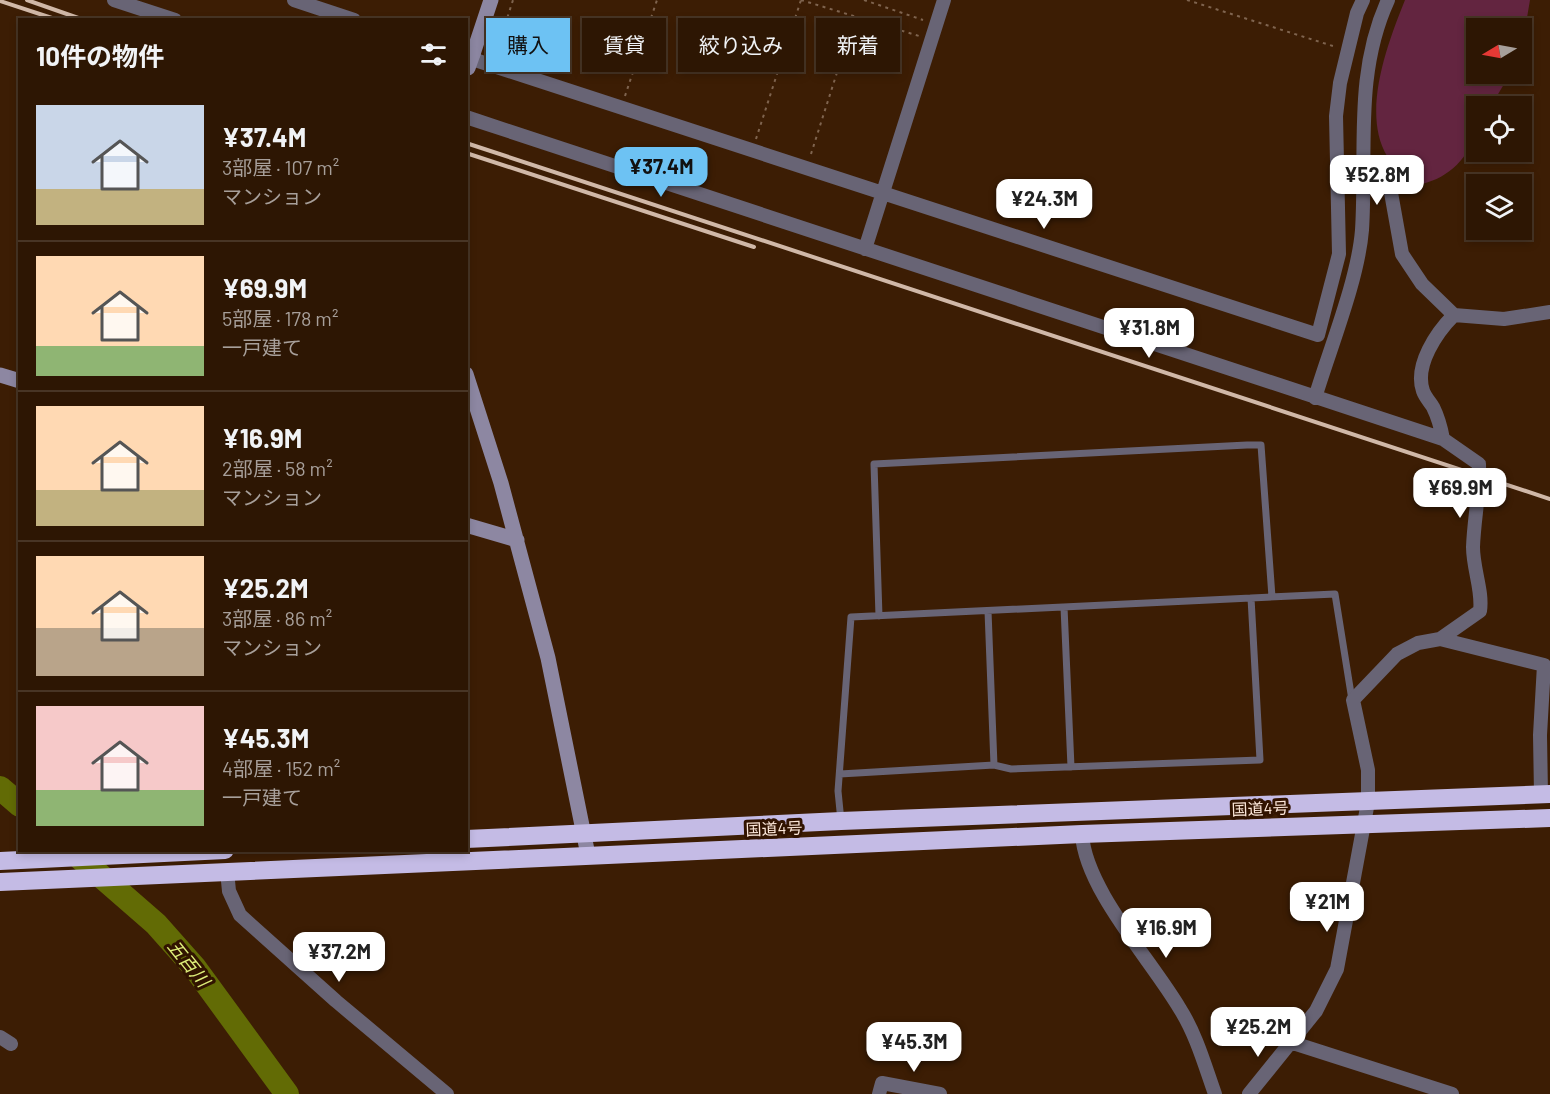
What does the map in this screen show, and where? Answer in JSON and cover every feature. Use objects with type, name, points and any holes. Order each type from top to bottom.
[{"type":"highway","name":"国道4号","points":[[468,839],[841,821],[1545,794]]},
{"type":"highway","name":"国道4号","points":[[0,882],[1082,834],[1550,818]]},
{"type":"highway","points":[[0,861],[181,852]]},
{"type":"street","points":[[114,0],[169,18]]},
{"type":"street","points":[[294,0],[348,18]]},
{"type":"street","points":[[491,0],[469,63],[622,108],[1333,340]]},
{"type":"street","points":[[865,249],[944,0]]},
{"type":"street","points":[[1318,335],[1339,254],[1336,116],[1347,51],[1363,0]]},
{"type":"street","points":[[1315,398],[1358,259],[1362,230],[1366,70],[1388,0]]},
{"type":"street","points":[[468,118],[1443,439],[1479,464],[1473,547],[1474,570],[1481,603],[1479,611],[1440,639]]},
{"type":"street","points":[[1362,165],[1388,176],[1402,254],[1422,284],[1454,315],[1504,320],[1550,312]]},
{"type":"street","points":[[1443,439],[1436,413],[1423,391],[1421,377],[1434,340],[1454,315]]},
{"type":"street","points":[[0,375],[18,380]]},
{"type":"street","points":[[468,381],[517,540],[548,658],[588,855]]},
{"type":"street","points":[[468,526],[517,540]]},
{"type":"street","points":[[1249,1094],[1316,1011],[1337,969],[1368,802],[1368,771],[1353,700],[1397,654],[1418,643],[1440,639],[1544,665],[1540,735],[1545,794]]},
{"type":"street","points":[[1082,834],[1088,864],[1116,914],[1182,1011],[1215,1094]]},
{"type":"street","points":[[227,871],[229,891],[240,915],[336,1001],[447,1094]]},
{"type":"street","points":[[1290,1042],[1452,1094]]},
{"type":"street","points":[[879,1094],[882,1083],[940,1094]]},
{"type":"lane","points":[[879,616],[874,464],[1247,445],[1261,445],[1272,597]]},
{"type":"lane","points":[[841,821],[840,774],[851,617],[1335,594],[1353,700]]},
{"type":"lane","points":[[840,774],[994,765],[1011,769],[1260,760],[1251,598]]},
{"type":"lane","points":[[1064,607],[1071,767]]},
{"type":"lane","points":[[988,611],[994,765]]},
{"type":"path","points":[[507,18],[513,0]]},
{"type":"path","points":[[622,108],[657,0]]},
{"type":"path","points":[[752,150],[801,0],[919,36]]},
{"type":"path","points":[[864,0],[923,20]]},
{"type":"path","points":[[1187,0],[1347,51]]},
{"type":"path","points":[[806,168],[855,16]]},
{"type":"shaded area","points":[[1405,0],[1530,0],[1527,18],[1466,18],[1466,84],[1504,84],[1497,96],[1466,96],[1466,154],[1445,174],[1427,183],[1417,185],[1397,168],[1387,156],[1380,139],[1376,119],[1377,99],[1391,36]]},
{"type":"waterway","name":"五百川","points":[[0,788],[18,803]]},
{"type":"waterway","name":"五百川","points":[[73,852],[156,924],[195,968],[287,1094]]},
{"type":"railway","points":[[27,0],[78,18]]},
{"type":"railway","points":[[0,1],[52,18]]},
{"type":"railway","points":[[468,144],[1550,499]]},
{"type":"railway","points":[[468,154],[754,247]]}]
